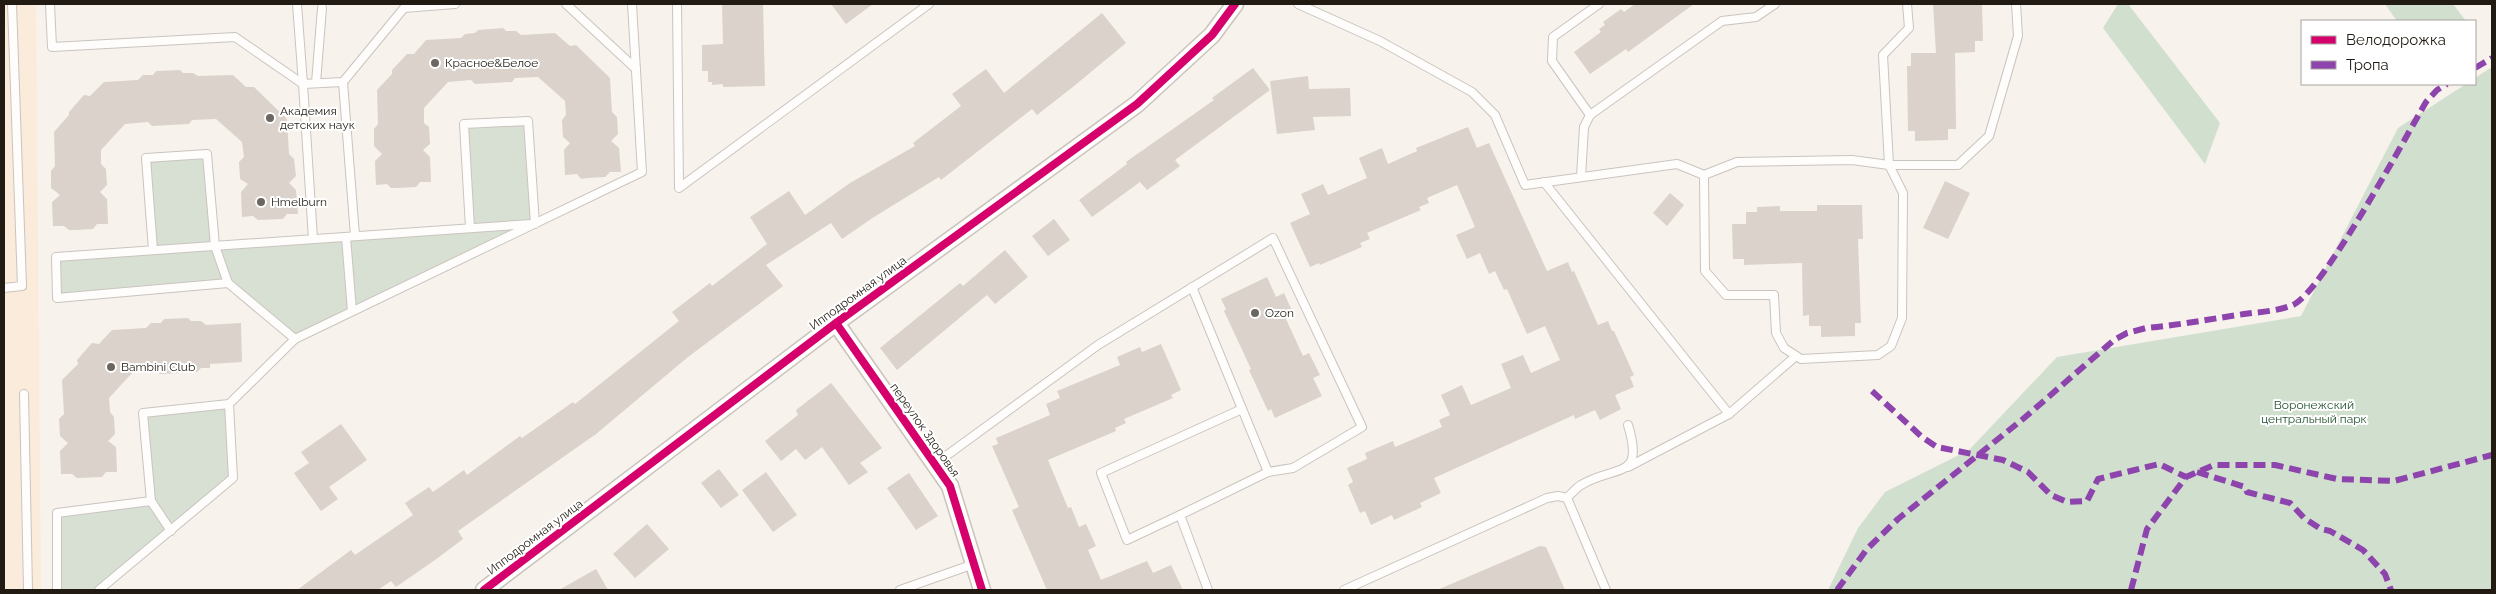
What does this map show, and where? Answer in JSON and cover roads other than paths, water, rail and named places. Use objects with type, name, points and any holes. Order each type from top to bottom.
[{"type":"street","name":"Ипподромная улица","points":[[484,590],[836,323],[1137,104],[1212,35],[1235,4]]},
{"type":"street","name":"переулок Здоровья","points":[[836,323],[950,486],[982,590]]},
{"type":"lane","points":[[4,288],[22,286],[12,4]]},
{"type":"lane","points":[[50,4],[52,47],[235,37],[303,84],[343,82]]},
{"type":"lane","points":[[297,4],[313,239]]},
{"type":"lane","points":[[354,236],[343,82],[404,8],[455,4]]},
{"type":"lane","points":[[566,4],[636,69]]},
{"type":"lane","points":[[171,531],[151,501],[143,413],[229,404],[295,339],[642,172],[632,4]]},
{"type":"lane","points":[[676,4],[680,188],[929,4]]},
{"type":"lane","points":[[1298,4],[1380,41],[1472,92],[1495,116],[1526,185],[1677,164],[1704,175],[1737,162],[1852,160],[1889,165],[1958,165],[1989,136],[2018,36],[2016,4]]},
{"type":"lane","points":[[1590,114],[1552,61],[1552,37],[1599,4]]},
{"type":"lane","points":[[1581,177],[1584,127],[1590,114],[1722,21],[1756,17],[1775,4]]},
{"type":"lane","points":[[1704,175],[1706,271],[1726,295],[1774,295],[1776,333],[1784,348],[1801,359],[1878,355],[1891,346],[1902,318],[1903,193],[1889,165],[1883,55],[1909,28],[1908,4]]},
{"type":"lane","points":[[316,83],[322,8]]},
{"type":"lane","points":[[470,228],[464,124],[528,121],[535,224]]},
{"type":"lane","points":[[154,250],[146,158],[207,154],[215,246],[228,283],[295,339]]},
{"type":"lane","points":[[1544,182],[1729,414]]},
{"type":"lane","points":[[228,283],[57,298],[56,257],[535,224]]},
{"type":"lane","points":[[346,237],[352,311]]},
{"type":"lane","points":[[935,464],[1098,345],[1273,238],[1362,427],[1293,468],[1268,472],[1127,540],[1101,474],[1242,409]]},
{"type":"lane","points":[[1192,287],[1268,472]]},
{"type":"lane","points":[[1567,498],[1581,485],[1628,466],[1729,414],[1796,356]]},
{"type":"lane","points":[[24,394],[28,590]]},
{"type":"lane","points":[[99,590],[233,478],[229,404]]},
{"type":"lane","points":[[1628,425],[1635,446],[1634,456],[1628,466]]},
{"type":"lane","points":[[1344,590],[1547,498],[1558,496],[1567,498]]},
{"type":"lane","points":[[1567,498],[1606,590]]},
{"type":"lane","points":[[57,590],[57,513],[151,501]]},
{"type":"lane","points":[[1180,515],[1208,590]]},
{"type":"lane","points":[[900,590],[974,564]]},
{"type":"place","name":"Красное&Белое","points":[[435,63]]},
{"type":"place","name":"Академия детских наук","points":[[270,118]]},
{"type":"place","name":"Hmelburn","points":[[261,202]]},
{"type":"place","name":"Ozon","points":[[1255,313]]},
{"type":"place","name":"Bambini Club","points":[[111,367]]},
{"type":"park label","name":"Воронежский центральный парк","points":[[2314,412]]}]
